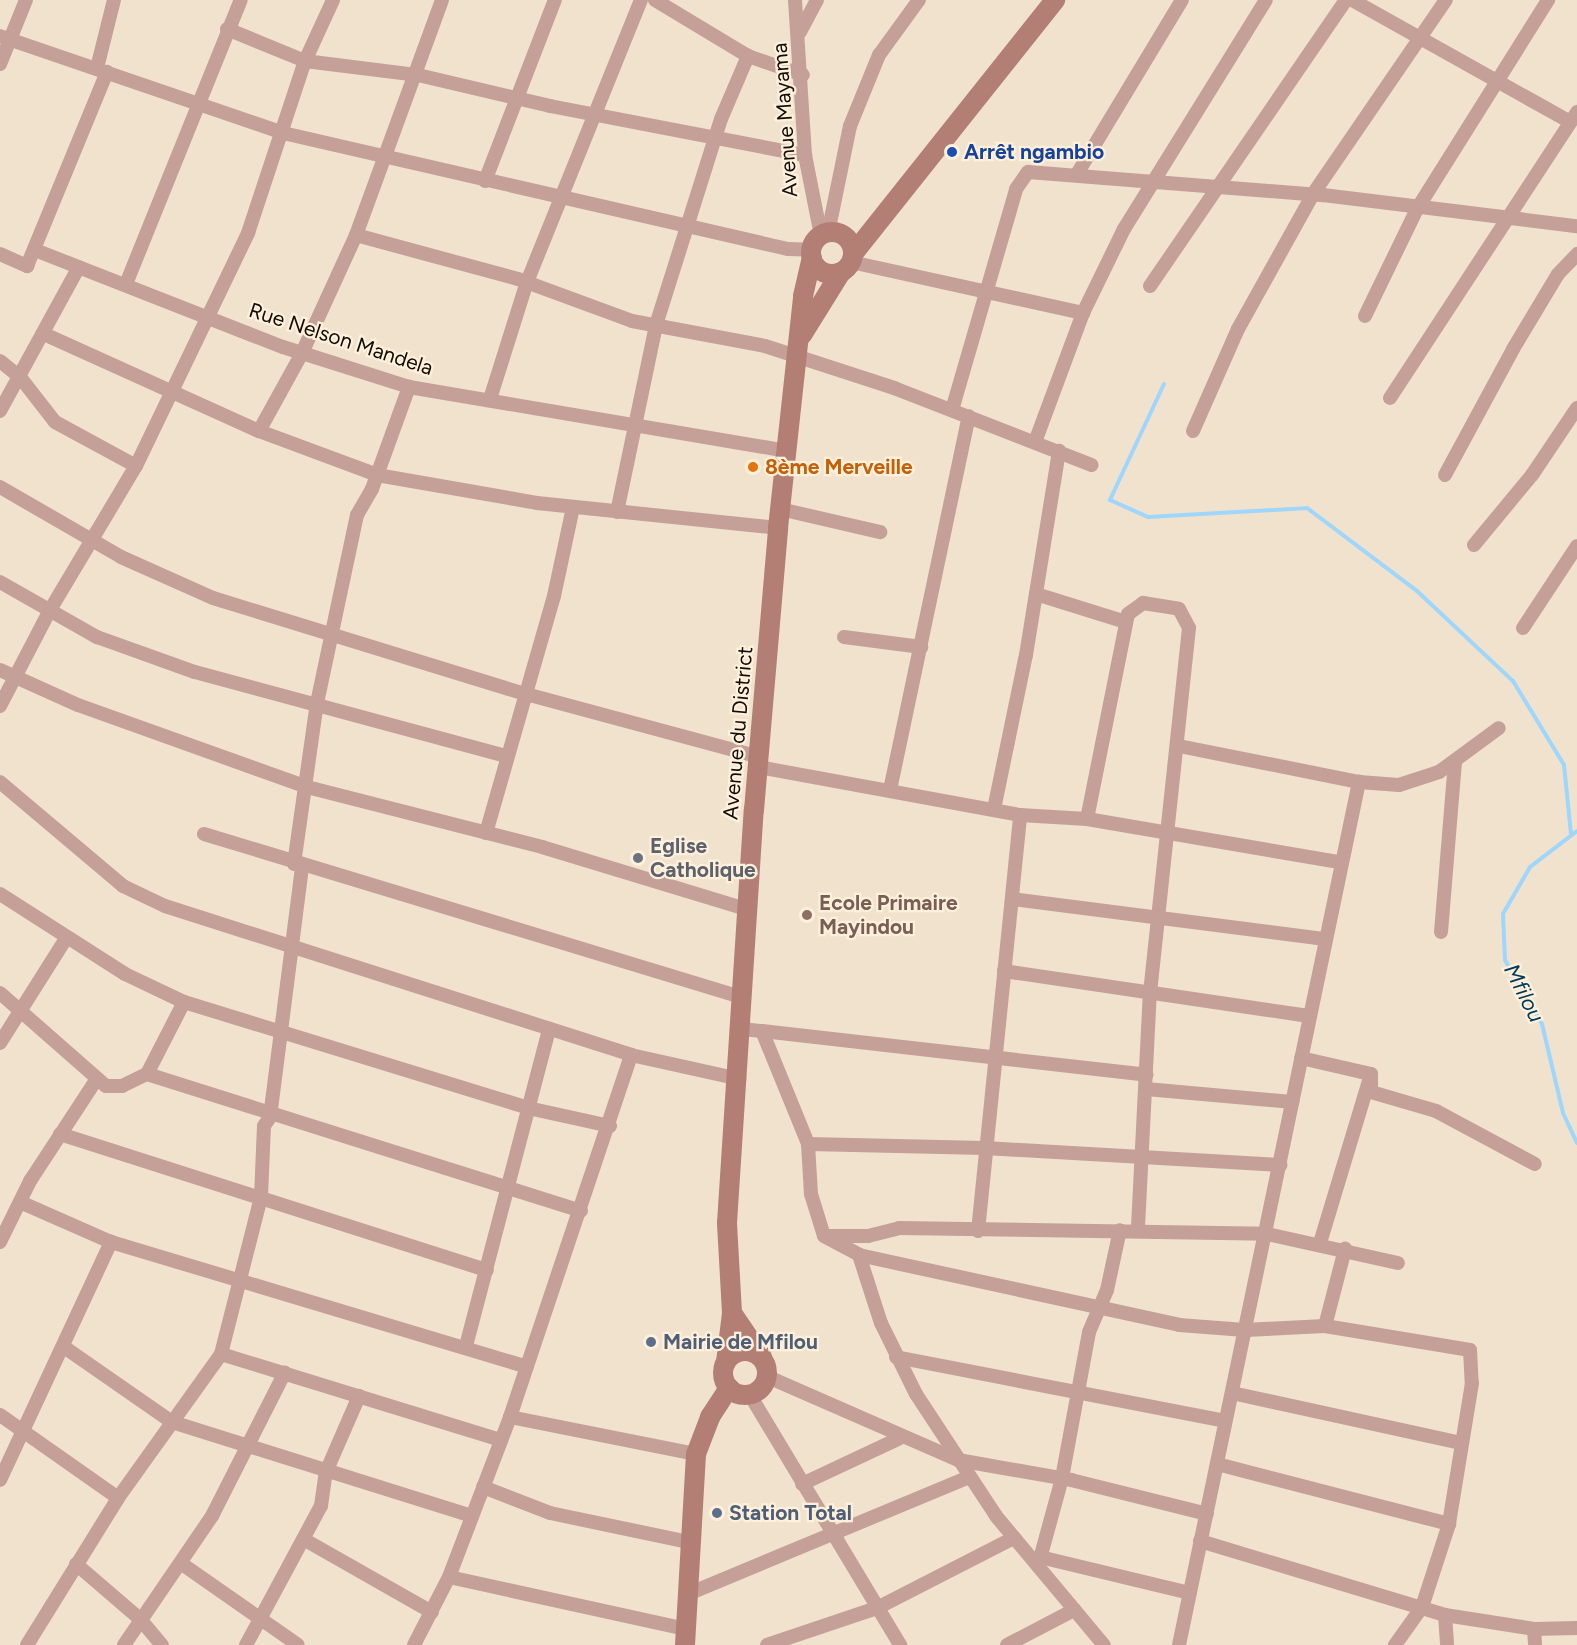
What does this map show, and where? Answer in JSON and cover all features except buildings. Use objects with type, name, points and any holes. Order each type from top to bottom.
[{"type":"street","points":[[0,64],[6,38],[26,0]]},
{"type":"street","points":[[0,254],[25,268],[36,250],[102,70],[114,0]]},
{"type":"street","points":[[126,284],[240,0]]},
{"type":"street","points":[[0,706],[17,679],[50,610],[136,466],[205,316],[248,233],[305,61],[333,0]]},
{"type":"street","points":[[259,431],[302,353],[356,235],[383,159],[418,75],[442,0]]},
{"type":"street","points":[[485,181],[555,0]]},
{"type":"street","points":[[490,399],[527,282],[597,114],[641,0]]},
{"type":"street","points":[[655,0],[748,56],[803,75]]},
{"type":"street","name":"Avenue Mayama","points":[[795,0],[803,75],[805,155],[821,242]]},
{"type":"street","points":[[800,32],[817,0]]},
{"type":"street","points":[[919,0],[879,55],[850,126],[821,242],[825,273],[848,263],[1083,313]]},
{"type":"street","points":[[821,242],[862,225],[900,196],[1055,0]]},
{"type":"street","points":[[1077,174],[1182,0]]},
{"type":"street","points":[[1035,442],[1083,313],[1150,181],[1266,0]]},
{"type":"street","points":[[1150,286],[1216,185],[1282,100],[1346,0]]},
{"type":"street","points":[[1352,0],[1496,79],[1573,117],[1504,218],[1390,398]]},
{"type":"street","points":[[1193,431],[1238,329],[1313,194],[1423,37],[1446,0]]},
{"type":"street","points":[[1365,316],[1417,209],[1496,79],[1548,0]]},
{"type":"street","points":[[227,29],[305,61],[418,75],[516,99],[717,136],[805,155]]},
{"type":"street","points":[[6,38],[283,132],[383,159],[687,226],[821,242],[846,237],[848,263]]},
{"type":"street","points":[[617,512],[656,325],[717,136],[748,56]]},
{"type":"street","points":[[952,410],[989,293],[1021,179],[1037,170],[1313,194],[1417,209],[1577,226]]},
{"type":"street","name":"Avenue du District","points":[[801,337],[848,263],[900,196]]},
{"type":"street","points":[[356,235],[527,282],[656,325],[765,346],[969,416],[1092,465]]},
{"type":"street","name":"Avenue du District","points":[[726,1362],[732,1313],[727,1223],[739,1079],[758,762],[779,519],[797,358],[821,242]]},
{"type":"street","name":"Rue Nelson Mandela","points":[[36,250],[302,353],[409,387],[788,451]]},
{"type":"street","points":[[1445,475],[1513,349],[1558,274],[1577,254]]},
{"type":"street","points":[[0,411],[79,267]]},
{"type":"street","points":[[44,334],[259,431],[377,475],[617,512],[779,519],[880,532]]},
{"type":"street","points":[[0,361],[20,376],[55,422],[136,466]]},
{"type":"street","points":[[27,1645],[118,1498],[221,1354],[261,1197],[259,1170],[290,947],[317,703],[357,515],[377,475],[409,387]]},
{"type":"street","points":[[1474,545],[1532,475],[1577,408]]},
{"type":"street","points":[[890,790],[969,416]]},
{"type":"street","points":[[994,809],[1036,594],[1059,451]]},
{"type":"street","points":[[0,487],[92,540],[213,598],[758,762],[1020,815],[1086,819],[1168,831],[1339,862]]},
{"type":"street","points":[[486,833],[526,694],[573,507]]},
{"type":"street","points":[[1522,628],[1577,546]]},
{"type":"street","points":[[0,582],[97,637],[195,672],[507,756]]},
{"type":"street","points":[[1036,594],[1126,622]]},
{"type":"street","points":[[1086,819],[1131,607],[1143,603],[1179,609],[1186,616],[1179,746],[1150,990],[1138,1230]]},
{"type":"street","points":[[844,637],[921,647]]},
{"type":"street","points":[[0,669],[17,679],[307,786],[486,833],[750,910]]},
{"type":"street","points":[[1179,746],[1359,782],[1399,785],[1439,772],[1499,728]]},
{"type":"street","points":[[1441,932],[1455,761]]},
{"type":"street","points":[[0,782],[123,886],[165,906],[631,1055],[739,1079]]},
{"type":"street","points":[[1179,1645],[1225,1421],[1267,1234],[1339,862],[1359,782]]},
{"type":"street","points":[[978,1231],[993,1057],[1020,815]]},
{"type":"street","points":[[204,834],[298,865],[744,998]]},
{"type":"street","points":[[0,894],[125,974],[184,1002],[528,1108],[609,1126]]},
{"type":"street","points":[[1012,899],[1323,939]]},
{"type":"street","points":[[0,1043],[67,937]]},
{"type":"street","points":[[1004,971],[1150,990],[1309,1016]]},
{"type":"street","points":[[0,993],[96,1080],[113,1088],[147,1074],[268,1110],[581,1211]]},
{"type":"street","points":[[147,1074],[184,1002]]},
{"type":"street","points":[[466,1346],[549,1029]]},
{"type":"street","points":[[742,1029],[993,1057],[1146,1082],[1292,1102]]},
{"type":"street","points":[[762,1031],[808,1144],[811,1194],[824,1236],[859,1255],[1179,1325],[1245,1330],[1324,1326],[1470,1350],[1472,1383],[1449,1524],[1422,1607],[1395,1645]]},
{"type":"street","points":[[414,1645],[449,1577],[510,1417],[581,1211],[631,1055]]},
{"type":"street","points":[[1301,1058],[1371,1074]]},
{"type":"street","points":[[1371,1074],[1371,1092],[1436,1111],[1535,1164]]},
{"type":"street","points":[[1320,1243],[1371,1074]]},
{"type":"street","points":[[0,1242],[20,1202],[60,1134],[96,1080]]},
{"type":"street","points":[[60,1134],[487,1270]]},
{"type":"street","points":[[808,1144],[985,1148],[1141,1155],[1281,1165]]},
{"type":"street","points":[[20,1202],[111,1242],[466,1346],[527,1367]]},
{"type":"street","points":[[824,1236],[868,1236],[899,1228],[978,1231],[1138,1230],[1267,1234],[1320,1243],[1398,1263]]},
{"type":"street","points":[[1039,1562],[1062,1478],[1089,1332],[1101,1308],[1120,1230]]},
{"type":"street","points":[[0,1480],[21,1429],[64,1347],[111,1242]]},
{"type":"street","points":[[1324,1326],[1345,1249]]},
{"type":"street","points":[[859,1255],[896,1357],[958,1460],[1014,1538],[1039,1562],[1074,1611],[1104,1645]]},
{"type":"street","points":[[732,1313],[762,1357],[768,1377]]},
{"type":"street","points":[[64,1347],[172,1422],[472,1516]]},
{"type":"street","points":[[762,1357],[742,1350],[726,1362],[723,1376],[729,1388],[750,1395],[832,1536],[900,1645]]},
{"type":"street","points":[[221,1354],[501,1440]]},
{"type":"street","points":[[896,1357],[1225,1421]]},
{"type":"street","points":[[124,1645],[182,1564],[251,1445],[285,1372]]},
{"type":"street","points":[[750,1395],[768,1377]]},
{"type":"street","points":[[768,1377],[832,1401],[900,1438],[958,1460],[1062,1478],[1207,1514]]},
{"type":"street","points":[[449,1577],[685,1637],[696,1454],[710,1417],[729,1388]]},
{"type":"street","points":[[1232,1393],[1462,1443]]},
{"type":"street","points":[[246,1645],[305,1540],[321,1506],[326,1472],[359,1396]]},
{"type":"street","points":[[0,1415],[118,1498]]},
{"type":"street","points":[[510,1417],[696,1454]]},
{"type":"street","points":[[802,1484],[900,1438]]},
{"type":"street","points":[[1217,1464],[1449,1524]]},
{"type":"street","points":[[688,1594],[832,1536],[969,1477]]},
{"type":"street","points":[[483,1487],[550,1512],[689,1542]]},
{"type":"street","points":[[768,1645],[877,1608],[1014,1538]]},
{"type":"street","points":[[305,1540],[432,1612]]},
{"type":"street","points":[[1200,1541],[1445,1615],[1534,1629],[1577,1628]]},
{"type":"street","points":[[1039,1562],[1190,1593]]},
{"type":"street","points":[[76,1564],[140,1620],[162,1645]]},
{"type":"street","points":[[182,1564],[298,1645]]},
{"type":"street","points":[[1007,1645],[1074,1611]]},
{"type":"street","points":[[1445,1615],[1447,1645]]},
{"type":"street","points":[[1534,1629],[1535,1645]]},
{"type":"waterway","points":[[1164,384],[1110,500],[1148,517],[1307,508],[1417,591],[1513,681],[1564,765],[1571,834]]},
{"type":"waterway","name":"Mfilou","points":[[1577,831],[1530,867],[1503,914],[1505,960],[1542,1024],[1563,1113],[1577,1143]]},
{"type":"place","name":"Arrêt ngambio","points":[[952,152]]},
{"type":"place","name":"8ème Merveille","points":[[753,467]]},
{"type":"place","name":"Eglise Catholique","points":[[638,858]]},
{"type":"place","name":"Ecole Primaire Mayindou","points":[[807,915]]},
{"type":"place","name":"Mairie de Mfilou","points":[[651,1342]]},
{"type":"place","name":"Station Total","points":[[717,1513]]}]
